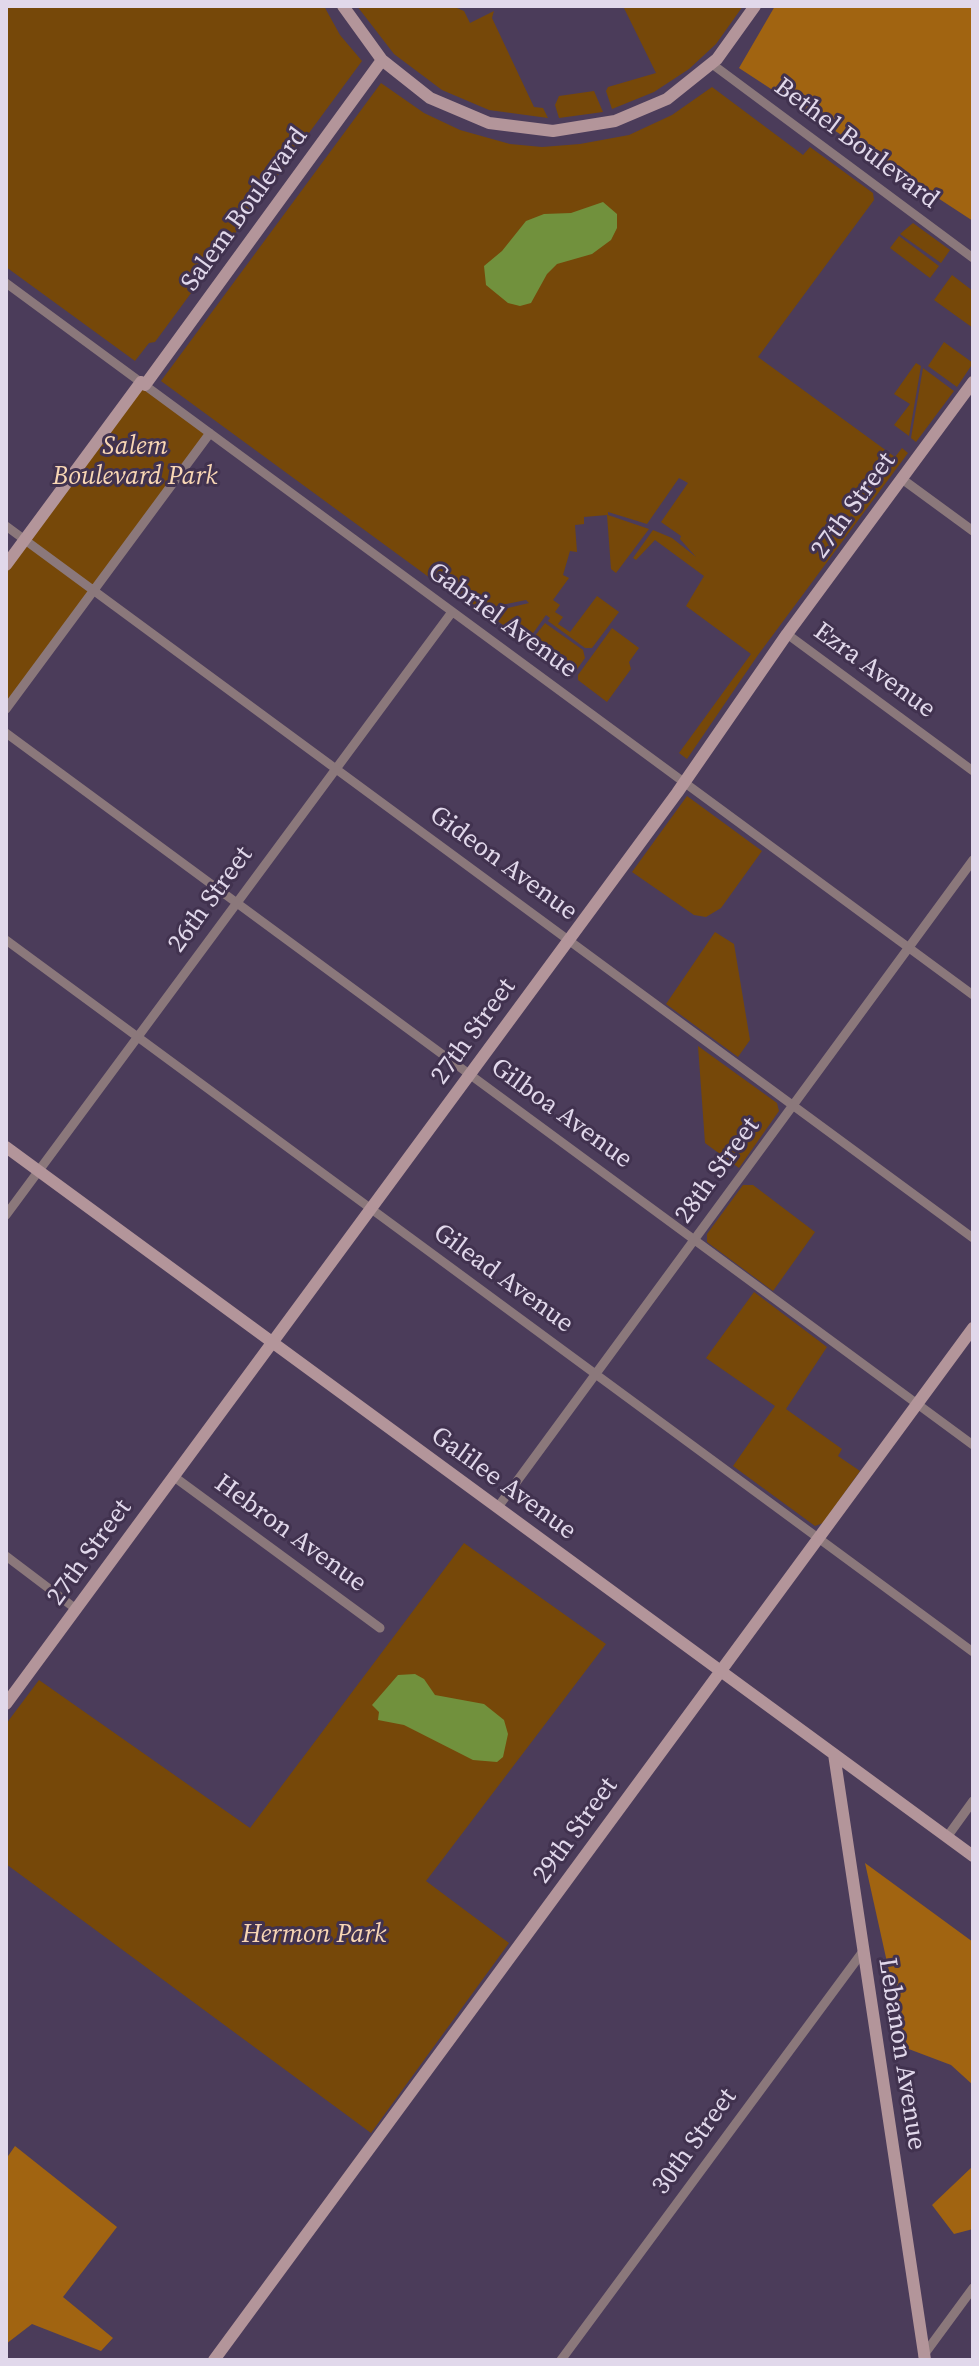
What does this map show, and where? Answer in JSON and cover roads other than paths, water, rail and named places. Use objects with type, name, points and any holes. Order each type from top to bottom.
[{"type":"street","points":[[343,6],[382,60],[419,92],[453,110],[502,126],[540,131],[578,129],[629,117],[667,99],[712,64],[755,6]]},
{"type":"street","name":"Salem Boulevard","points":[[6,565],[382,60]]},
{"type":"street","name":"Bethel Boulevard","points":[[712,64],[973,258]]},
{"type":"street","name":"Gabriel Avenue","points":[[6,283],[973,995]]},
{"type":"street","name":"27th Street","points":[[6,1704],[685,783],[787,634],[973,382]]},
{"type":"street","points":[[6,709],[210,433]]},
{"type":"street","points":[[902,479],[973,531]]},
{"type":"street","name":"Gideon Avenue","points":[[6,526],[973,1238]]},
{"type":"street","name":"26th Street","points":[[6,1215],[452,612]]},
{"type":"street","name":"Ezra Avenue","points":[[787,634],[973,771]]},
{"type":"street","name":"Gilboa Avenue","points":[[6,733],[973,1445]]},
{"type":"street","name":"28th Street","points":[[498,1507],[973,860]]},
{"type":"street","name":"Gilead Avenue","points":[[6,940],[973,1652]]},
{"type":"street","name":"Galilee Avenue","points":[[6,1147],[973,1856]]},
{"type":"street","name":"29th Street","points":[[214,2360],[973,1328]]},
{"type":"street","name":"Hebron Avenue","points":[[173,1476],[380,1628]]},
{"type":"street","points":[[6,1556],[76,1609]]},
{"type":"street","name":"Lebanon Avenue","points":[[834,1754],[923,2358]]},
{"type":"street","points":[[947,1837],[973,1801]]},
{"type":"street","name":"30th Street","points":[[561,2360],[864,1950]]},
{"type":"street","points":[[923,2358],[973,2288]]},
{"type":"park label","name":"Salem Boulevard Park","points":[[135,462]]},
{"type":"park label","name":"Hermon Park","points":[[314,1935]]}]
